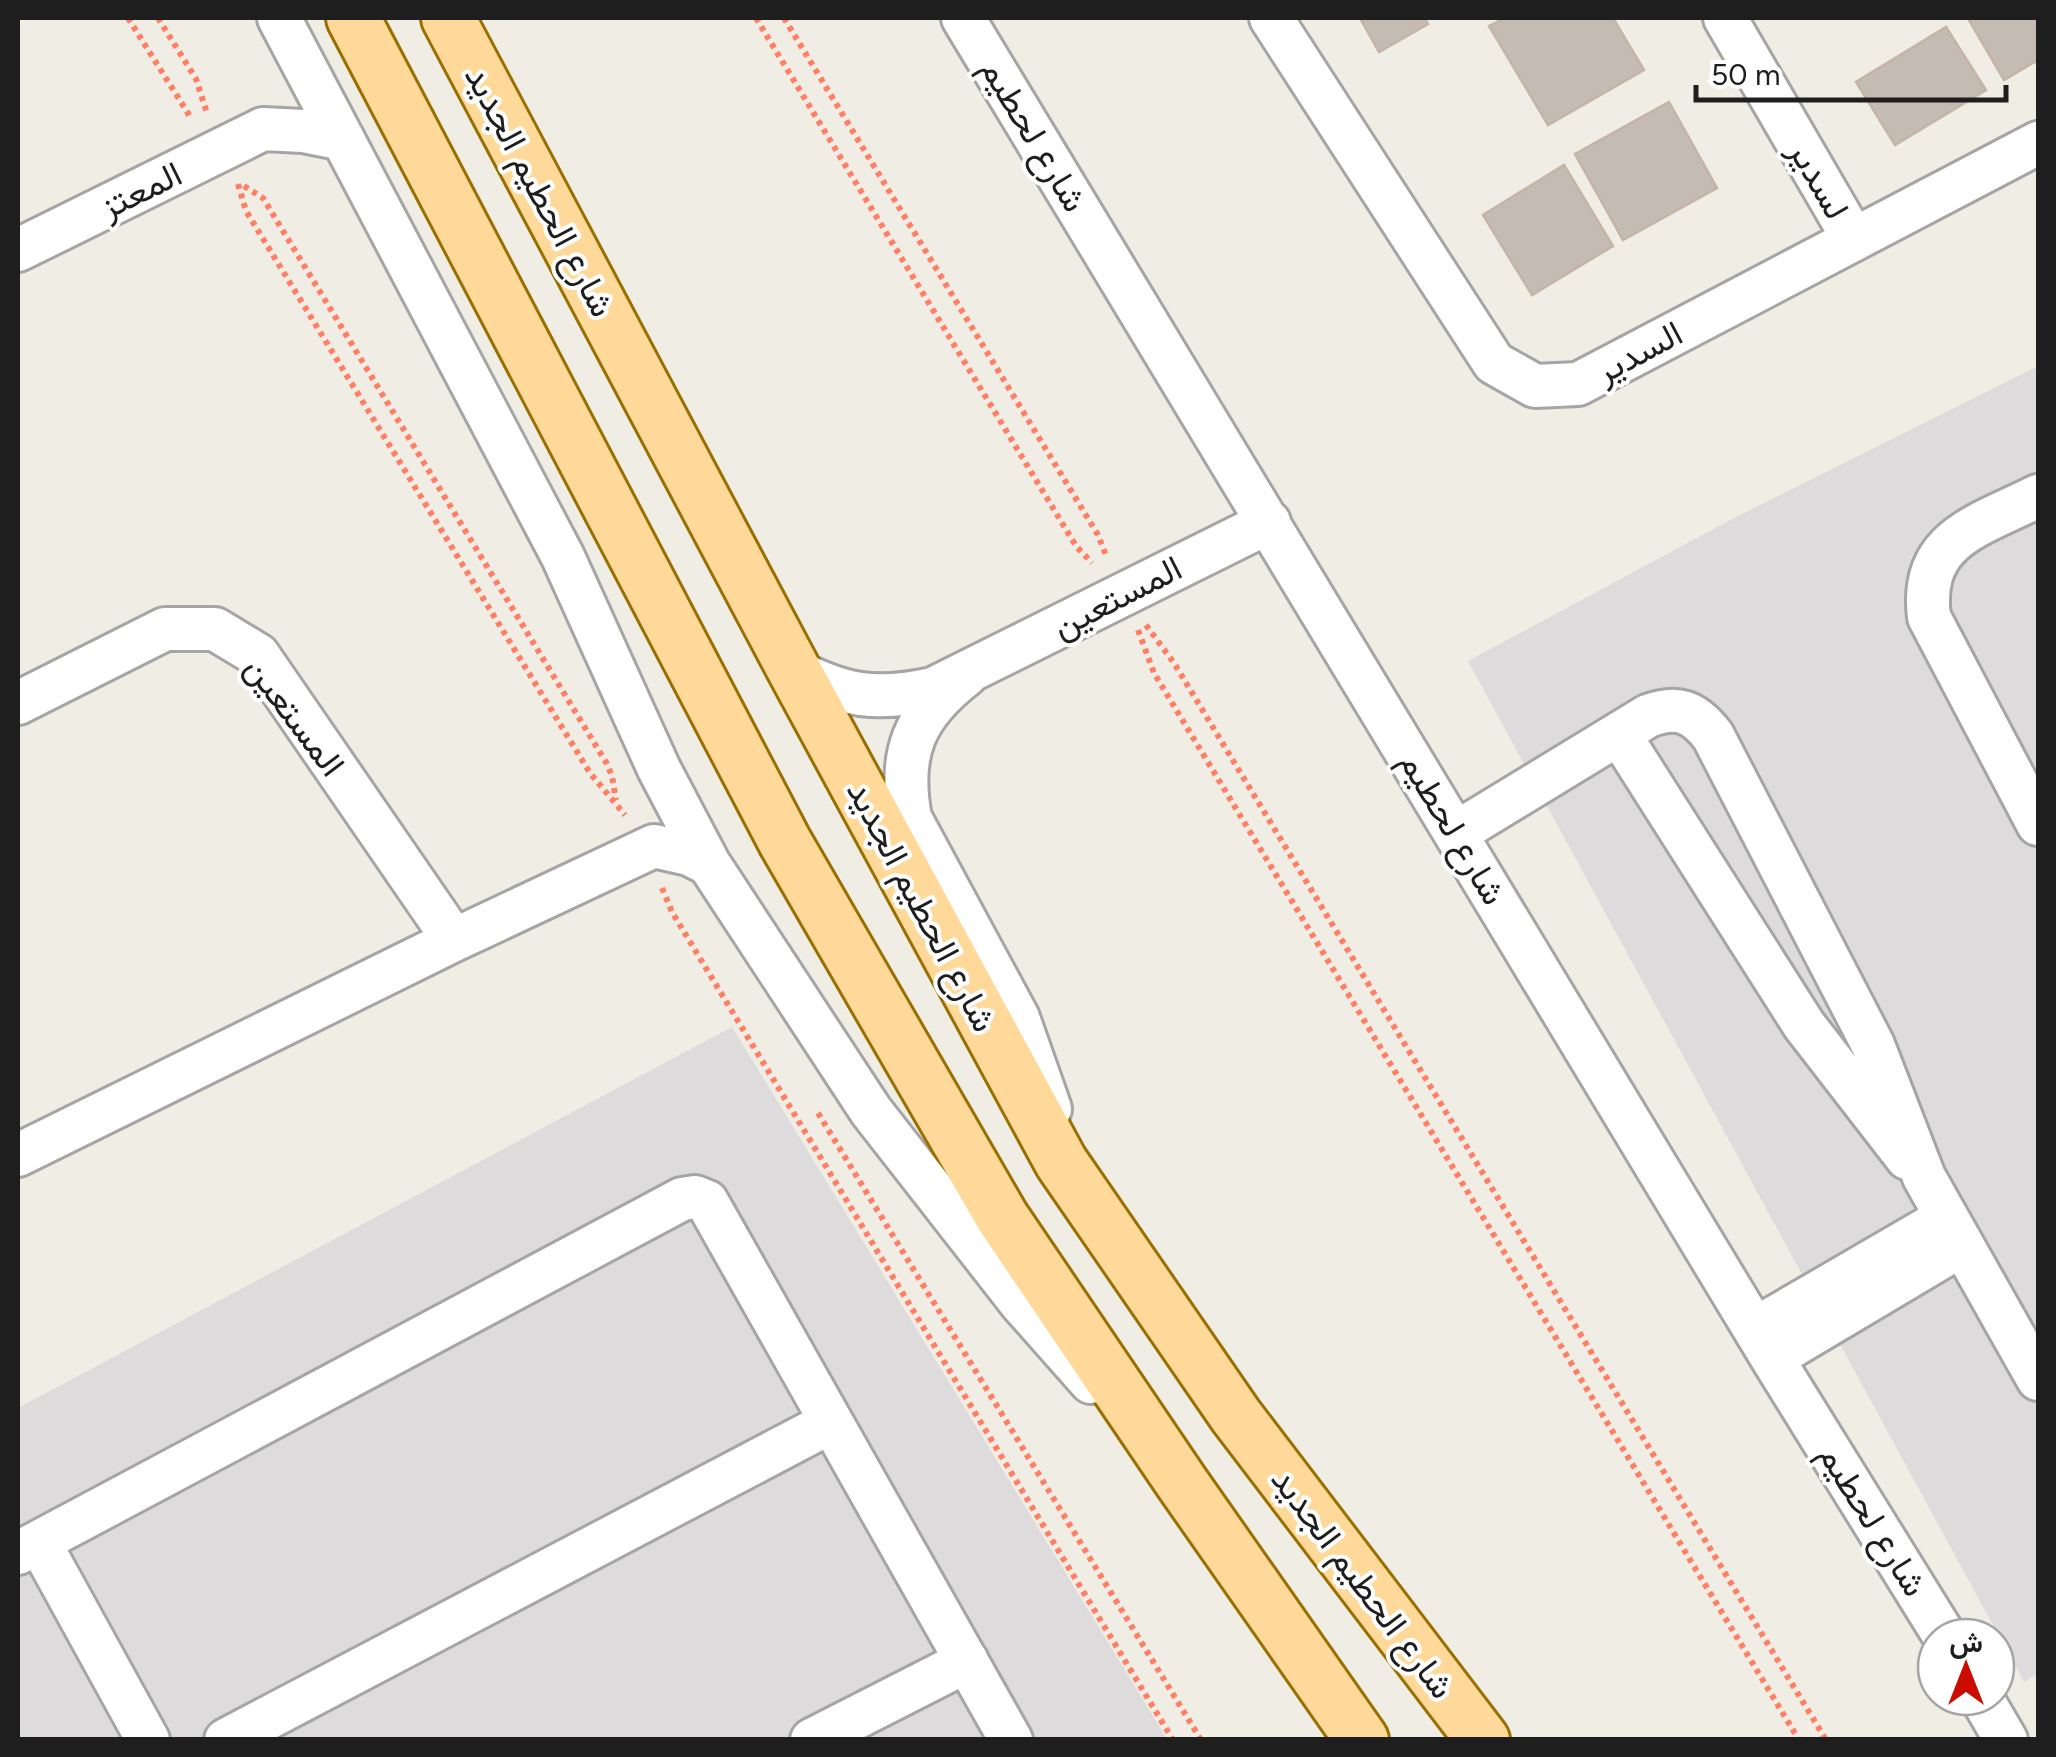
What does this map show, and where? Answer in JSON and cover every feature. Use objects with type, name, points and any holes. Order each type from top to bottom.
[{"type":"main road","points":[[353,18],[785,842],[1002,1217],[1362,1740]]},
{"type":"main road","name":"شارع الحطيم الجديد","points":[[448,18],[1061,1162],[1236,1416],[1483,1740]]},
{"type":"street","name":"شارع لحطيم","points":[[963,18],[1933,1617]]},
{"type":"street","name":"السدير","points":[[1271,18],[1494,364],[1535,386],[1578,384],[2038,144]]},
{"type":"street","name":"لسدير","points":[[1725,18],[1853,238]]},
{"type":"street","points":[[285,29],[563,558],[659,769],[708,864],[871,1110],[1020,1302],[1182,1483]]},
{"type":"street","points":[[285,29],[285,88],[264,129],[344,139]]},
{"type":"street","name":"المعتز","points":[[18,250],[264,129]]},
{"type":"street","points":[[2038,496],[1962,534],[1944,549],[1931,570],[1926,594],[1930,617],[2024,765],[2038,824]]},
{"type":"street","name":"المستعين","points":[[794,670],[826,687],[861,696],[897,696],[933,689],[1269,522]]},
{"type":"street","name":"المستعين","points":[[18,703],[165,629],[215,629],[258,655],[454,940]]},
{"type":"street","name":"المستعين","points":[[966,675],[940,695],[920,722],[907,753],[904,786],[910,818],[1018,1018],[1052,1113],[1061,1162]]},
{"type":"street","points":[[1456,833],[1666,710],[1685,711],[1701,720],[1713,736],[1873,1045],[1924,1177],[2038,1379]]},
{"type":"street","points":[[1620,734],[1804,1025],[1861,1103],[1924,1177]]},
{"type":"street","points":[[657,860],[659,769]]},
{"type":"street","points":[[18,1155],[454,940],[657,860],[689,854],[708,864]]},
{"type":"street","points":[[148,1740],[28,1548],[682,1199],[695,1197],[707,1202],[1011,1740]]},
{"type":"street","points":[[1764,1343],[1954,1232]]},
{"type":"street","points":[[226,1740],[831,1422]]},
{"type":"street","points":[[812,1740],[967,1661]]},
{"type":"street","points":[[1993,1717],[2006,1740]]},
{"type":"path","points":[[128,18],[194,121]]},
{"type":"path","points":[[158,18],[196,79],[207,117]]},
{"type":"path","points":[[756,18],[1076,546],[1100,569]]},
{"type":"path","points":[[784,18],[1098,536],[1110,574]]},
{"type":"path","points":[[238,184],[264,198],[607,764],[616,788],[616,801],[590,774],[246,211],[238,184]]},
{"type":"path","points":[[1799,1740],[1154,673],[1139,622],[1174,663],[1826,1740]]},
{"type":"path","points":[[657,860],[672,912],[1174,1740]]},
{"type":"path","points":[[814,1106],[1201,1740]]},
{"type":"shaded area","points":[[2038,366],[2038,1674],[2024,1682],[2016,1667],[2016,1617],[1989,1617],[1468,661],[1734,518]]},
{"type":"shaded area","points":[[732,1027],[1167,1739],[18,1740],[18,1408]]},
{"type":"building","points":[[1360,18],[1425,18],[1428,24],[1379,52]]},
{"type":"building","points":[[1505,18],[1613,18],[1644,70],[1548,125],[1489,26]]},
{"type":"building","points":[[2038,18],[2038,60],[2004,80],[1969,20]]},
{"type":"building","points":[[1946,27],[1986,90],[1895,145],[1856,82]]},
{"type":"building","points":[[1669,102],[1717,188],[1623,240],[1575,154]]},
{"type":"building","points":[[1564,165],[1613,246],[1532,295],[1483,215]]}]
